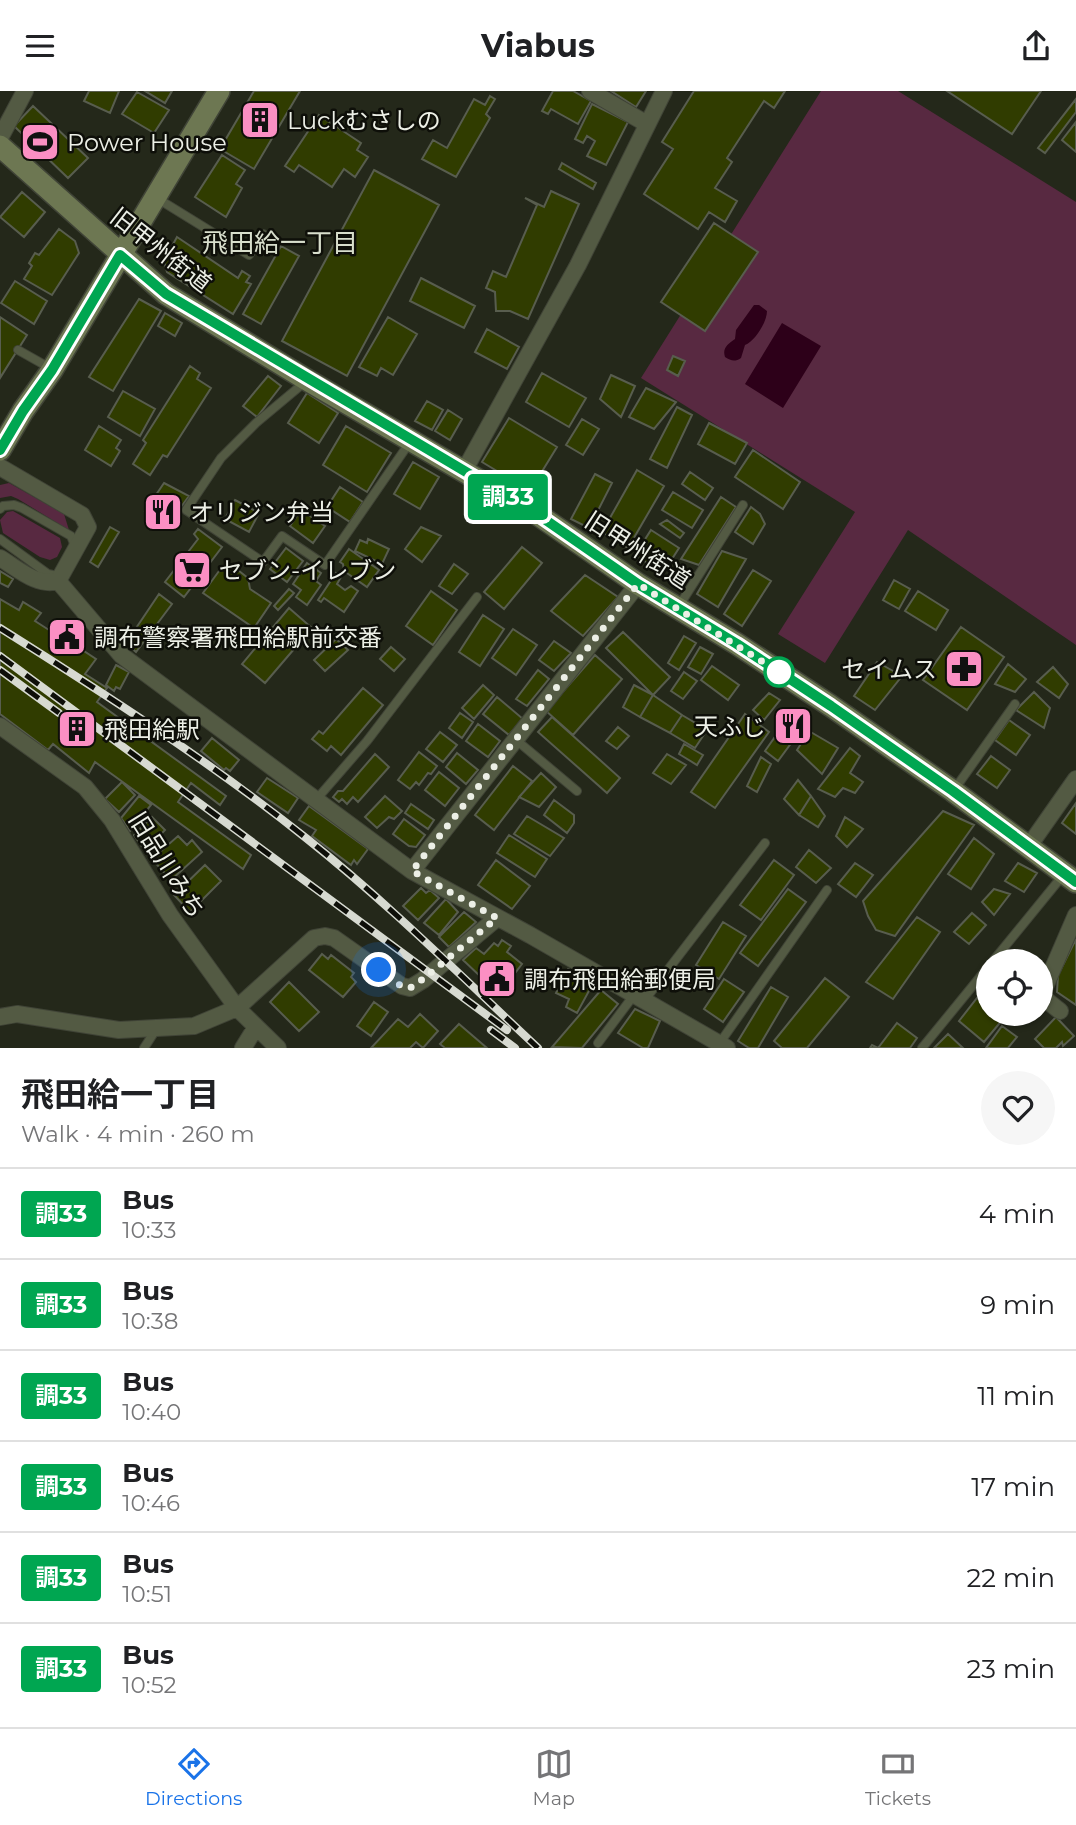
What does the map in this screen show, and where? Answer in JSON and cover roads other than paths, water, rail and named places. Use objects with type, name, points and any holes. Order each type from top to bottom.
[{"type":"main road","points":[[0,450],[52,370],[219,91]]},
{"type":"main road","name":"旧甲州街道","points":[[0,146],[166,294],[537,514],[638,584],[831,706],[953,791],[1070,878]]},
{"type":"street","points":[[0,138],[25,91]]},
{"type":"street","points":[[590,91],[647,124]]},
{"type":"street","points":[[464,471],[578,265],[664,91]]},
{"type":"street","points":[[0,467],[82,515],[88,527],[59,579],[49,583],[40,582],[0,558]]},
{"type":"street","points":[[59,579],[121,655],[412,871],[723,1046]]},
{"type":"street","points":[[412,871],[638,584]]},
{"type":"street","name":"旧品川みち","points":[[0,726],[85,787],[105,812],[170,915],[237,1008],[278,1048]]},
{"type":"street","points":[[1029,846],[1076,779]]},
{"type":"street","points":[[1053,968],[1076,915]]},
{"type":"street","points":[[0,1017],[17,1014],[119,1030],[194,1026],[237,1008],[314,937],[325,936],[334,938],[401,986],[410,988],[497,918]]},
{"type":"street","points":[[1053,1005],[1060,1011]]},
{"type":"street","points":[[243,1048],[256,1027]]},
{"type":"lane","points":[[155,197],[248,255],[263,234]]},
{"type":"lane","points":[[18,350],[52,370]]},
{"type":"lane","points":[[307,380],[256,423],[221,459],[186,510],[263,562],[282,536],[325,565],[411,441]]},
{"type":"lane","points":[[0,509],[14,505],[44,519],[71,536],[76,549]]},
{"type":"lane","points":[[678,607],[743,505]]},
{"type":"lane","points":[[0,539],[59,579]]},
{"type":"lane","points":[[315,801],[367,741],[477,597]]},
{"type":"lane","points":[[953,791],[1015,703]]},
{"type":"lane","points":[[515,739],[577,792]]},
{"type":"lane","points":[[598,1043],[639,998],[765,843]]},
{"type":"lane","points":[[1004,949],[1070,878]]},
{"type":"lane","points":[[723,1046],[827,890]]},
{"type":"lane","points":[[922,1048],[976,982]]},
{"type":"lane","points":[[144,1048],[158,1028]]},
{"type":"railway","points":[[0,628],[156,729],[306,838],[395,914],[538,1048]]},
{"type":"railway","points":[[0,656],[507,1030]]},
{"type":"railway","points":[[0,670],[59,713]]},
{"type":"railway","points":[[491,1030],[515,1048]]},
{"type":"place","name":"Luckむさしの","points":[[260,120]]},
{"type":"place","name":"Power House","points":[[40,142]]},
{"type":"place","name":"オリジン弁当","points":[[163,512]]},
{"type":"place","name":"セブン-イレブン","points":[[192,570]]},
{"type":"place","name":"調布警察署飛田給駅前交番","points":[[67,637]]},
{"type":"place","name":"セイムス","points":[[964,669]]},
{"type":"place","name":"天ふじ","points":[[793,726]]},
{"type":"place","name":"飛田給駅","points":[[77,729]]},
{"type":"place","name":"調布飛田給郵便局","points":[[497,979]]},
{"type":"district","name":"飛田給一丁目","points":[[280,243]]}]
